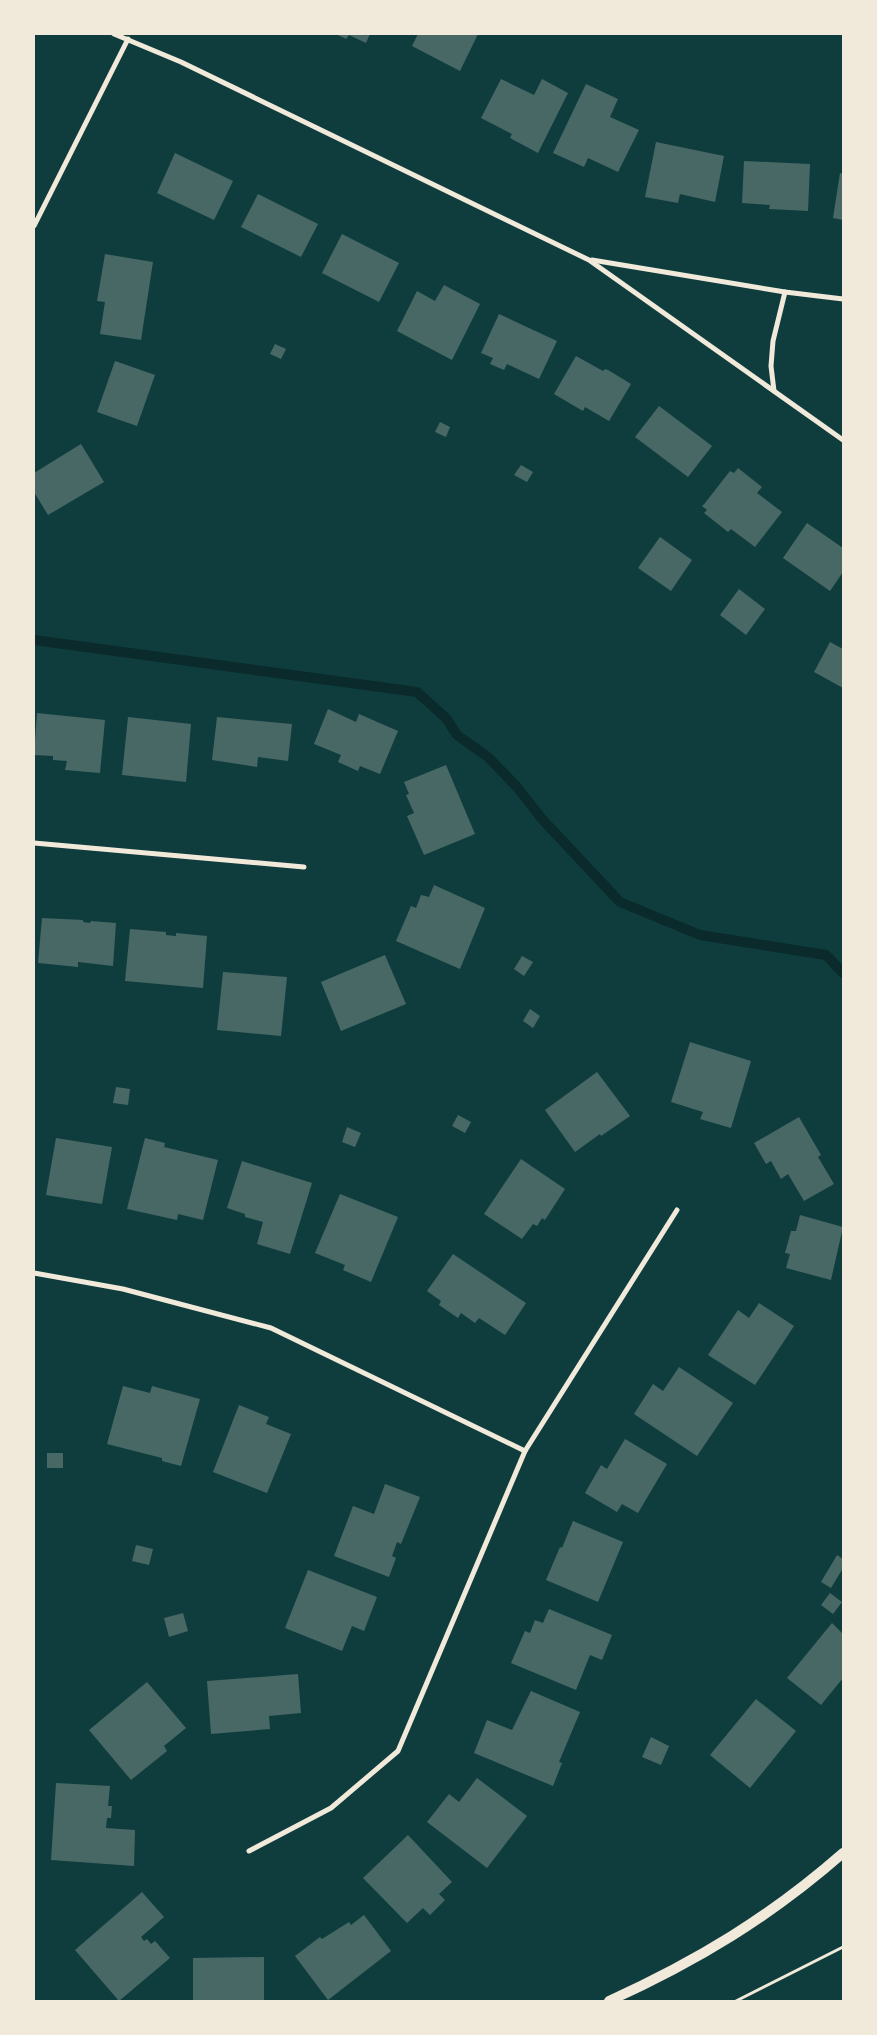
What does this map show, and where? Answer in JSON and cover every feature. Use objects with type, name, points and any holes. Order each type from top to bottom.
[{"type":"main road","points":[[609,2001],[666,1975],[742,1931],[805,1887],[843,1853]]},
{"type":"street","points":[[114,34],[181,62],[589,260],[843,440]]},
{"type":"street","points":[[34,226],[128,39]]},
{"type":"street","points":[[589,260],[785,292],[843,299]]},
{"type":"street","points":[[774,391],[770,366],[773,341],[785,292]]},
{"type":"street","points":[[34,843],[304,866]]},
{"type":"street","points":[[249,1852],[331,1808],[398,1752],[525,1451],[677,1210]]},
{"type":"street","points":[[34,1273],[123,1289],[271,1328],[525,1451]]},
{"type":"path","points":[[736,2001],[843,1947]]},
{"type":"building","points":[[336,34],[370,34],[366,43],[349,35],[346,39]]},
{"type":"building","points":[[418,34],[478,34],[460,71],[412,46]]},
{"type":"building","points":[[501,79],[534,95],[542,79],[568,93],[538,153],[510,138],[512,134],[481,118]]},
{"type":"building","points":[[586,84],[618,99],[610,117],[639,130],[618,172],[588,158],[584,167],[553,153]]},
{"type":"building","points":[[656,142],[724,156],[715,202],[680,194],[678,203],[645,197]]},
{"type":"building","points":[[175,153],[233,181],[214,220],[157,193]]},
{"type":"building","points":[[744,161],[810,164],[808,211],[769,209],[770,205],[742,203]]},
{"type":"building","points":[[840,173],[843,174],[843,220],[833,218]]},
{"type":"building","points":[[258,194],[318,224],[301,257],[241,227]]},
{"type":"building","points":[[342,234],[399,263],[379,302],[322,273]]},
{"type":"building","points":[[105,254],[153,262],[141,340],[100,334],[105,302],[97,301]]},
{"type":"building","points":[[444,285],[480,304],[452,360],[397,331],[417,291],[435,301]]},
{"type":"building","points":[[499,314],[557,341],[539,379],[507,364],[504,370],[490,364],[493,358],[481,353]]},
{"type":"building","points":[[275,344],[286,349],[281,359],[270,354]]},
{"type":"building","points":[[576,356],[603,371],[605,369],[608,370],[631,384],[609,421],[585,407],[583,411],[554,394]]},
{"type":"building","points":[[115,361],[155,375],[137,426],[97,412]]},
{"type":"building","points":[[659,406],[712,446],[688,477],[635,437]]},
{"type":"building","points":[[440,422],[450,427],[446,437],[435,432]]},
{"type":"building","points":[[81,444],[104,482],[48,515],[34,492],[34,473]]},
{"type":"building","points":[[521,465],[533,472],[527,482],[514,475]]},
{"type":"building","points":[[738,468],[762,487],[757,493],[782,512],[755,547],[731,529],[728,532],[704,513],[707,510],[702,506],[730,471],[734,473]]},
{"type":"building","points":[[807,523],[843,548],[843,572],[830,591],[783,558]]},
{"type":"building","points":[[660,537],[692,560],[671,591],[638,568]]},
{"type":"building","points":[[739,589],[765,609],[746,635],[720,615]]},
{"type":"building","points":[[830,642],[843,649],[843,688],[814,672]]},
{"type":"building","points":[[328,709],[356,722],[359,714],[398,731],[380,774],[360,766],[358,771],[338,762],[341,755],[314,744]]},
{"type":"building","points":[[37,713],[105,720],[100,773],[65,770],[67,761],[53,760],[53,756],[34,755]]},
{"type":"building","points":[[128,717],[191,724],[186,782],[122,775]]},
{"type":"building","points":[[217,717],[292,724],[288,761],[258,757],[257,767],[212,760]]},
{"type":"building","points":[[446,765],[475,834],[424,855],[407,816],[414,813],[406,795],[409,794],[404,782]]},
{"type":"building","points":[[434,885],[485,908],[460,969],[396,941],[411,906],[416,908],[421,895],[429,897]]},
{"type":"building","points":[[42,918],[83,920],[83,922],[90,923],[91,921],[116,923],[113,966],[78,962],[78,967],[38,963]]},
{"type":"building","points":[[130,929],[166,932],[166,935],[176,936],[176,933],[207,936],[203,988],[125,981]]},
{"type":"building","points":[[385,955],[406,1004],[341,1031],[321,982]]},
{"type":"building","points":[[522,956],[533,962],[524,976],[514,969]]},
{"type":"building","points":[[223,972],[287,977],[281,1036],[217,1030]]},
{"type":"building","points":[[530,1009],[540,1016],[533,1028],[523,1021]]},
{"type":"building","points":[[690,1042],[751,1061],[731,1128],[700,1119],[703,1112],[671,1102]]},
{"type":"building","points":[[597,1072],[630,1116],[575,1152],[545,1110]]},
{"type":"building","points":[[116,1087],[130,1089],[128,1105],[113,1103]]},
{"type":"building","points":[[458,1115],[471,1122],[465,1133],[452,1126]]},
{"type":"building","points":[[799,1117],[821,1155],[818,1157],[834,1184],[804,1201],[788,1174],[781,1179],[771,1161],[766,1164],[754,1143]]},
{"type":"building","points":[[347,1127],[361,1133],[355,1147],[342,1142]]},
{"type":"building","points":[[56,1138],[112,1147],[102,1204],[46,1195]]},
{"type":"building","points":[[145,1138],[165,1143],[164,1147],[218,1160],[203,1220],[178,1214],[177,1220],[127,1209]]},
{"type":"building","points":[[521,1159],[565,1189],[545,1220],[542,1218],[537,1226],[533,1224],[522,1239],[484,1214]]},
{"type":"building","points":[[242,1161],[312,1183],[290,1254],[257,1244],[263,1222],[245,1217],[245,1214],[227,1208]]},
{"type":"building","points":[[340,1194],[398,1217],[371,1282],[343,1270],[345,1265],[315,1253]]},
{"type":"building","points":[[800,1215],[843,1227],[831,1280],[786,1268],[790,1254],[785,1253],[791,1231],[796,1231]]},
{"type":"building","points":[[453,1254],[526,1303],[505,1335],[479,1318],[475,1323],[461,1313],[458,1318],[439,1305],[441,1301],[427,1291]]},
{"type":"building","points":[[759,1303],[794,1326],[755,1385],[708,1355],[738,1310],[749,1318]]},
{"type":"building","points":[[679,1367],[733,1403],[697,1456],[634,1414],[653,1384],[663,1391]]},
{"type":"building","points":[[123,1386],[150,1393],[152,1386],[200,1399],[181,1466],[162,1461],[162,1458],[107,1444]]},
{"type":"building","points":[[239,1405],[269,1417],[266,1424],[291,1434],[267,1493],[213,1472]]},
{"type":"building","points":[[625,1439],[667,1464],[638,1513],[622,1504],[617,1512],[585,1493],[601,1465],[607,1469]]},
{"type":"building","points":[[47,1453],[63,1453],[63,1468],[47,1468]]},
{"type":"building","points":[[385,1484],[420,1497],[401,1544],[397,1542],[392,1556],[396,1558],[389,1577],[334,1556],[353,1506],[374,1514]]},
{"type":"building","points":[[573,1521],[623,1542],[598,1602],[546,1580]]},
{"type":"building","points":[[136,1545],[153,1549],[149,1565],[132,1561]]},
{"type":"building","points":[[837,1555],[843,1559],[843,1568],[831,1588],[821,1582]]},
{"type":"building","points":[[308,1570],[377,1597],[364,1631],[352,1626],[342,1651],[285,1628]]},
{"type":"building","points":[[830,1593],[842,1602],[833,1614],[821,1605]]},
{"type":"building","points":[[549,1609],[612,1635],[602,1660],[590,1655],[576,1690],[511,1663],[525,1631],[530,1633],[535,1620],[543,1623]]},
{"type":"building","points":[[183,1613],[188,1631],[169,1637],[164,1618]]},
{"type":"building","points":[[832,1623],[843,1634],[843,1678],[821,1705],[787,1678]]},
{"type":"building","points":[[298,1674],[301,1713],[269,1716],[270,1729],[211,1734],[207,1681]]},
{"type":"building","points":[[147,1682],[186,1728],[164,1746],[167,1751],[131,1780],[89,1730]]},
{"type":"building","points":[[531,1691],[580,1712],[559,1762],[562,1763],[553,1786],[474,1753],[487,1720],[512,1730]]},
{"type":"building","points":[[756,1699],[796,1731],[750,1788],[710,1755]]},
{"type":"building","points":[[651,1737],[669,1746],[661,1765],[642,1757]]},
{"type":"building","points":[[477,1778],[527,1816],[487,1868],[427,1822],[449,1794],[459,1802]]},
{"type":"building","points":[[56,1783],[110,1786],[108,1806],[112,1806],[111,1818],[107,1818],[106,1828],[135,1830],[134,1866],[51,1860]]},
{"type":"building","points":[[408,1835],[452,1882],[439,1894],[445,1900],[430,1915],[423,1908],[407,1923],[363,1878]]},
{"type":"building","points":[[142,1892],[164,1917],[141,1937],[144,1941],[147,1939],[151,1944],[155,1941],[170,1958],[119,2001],[75,1950]]},
{"type":"building","points":[[364,1915],[391,1951],[328,2000],[295,1956],[320,1937],[322,1939],[349,1922],[351,1925]]},
{"type":"building","points":[[264,1957],[264,2001],[193,2001],[193,1958]]},
{"type":"waterway","points":[[34,640],[417,692],[446,718],[457,735],[488,757],[517,787],[542,819],[620,902],[700,935],[826,955],[843,973]]}]
